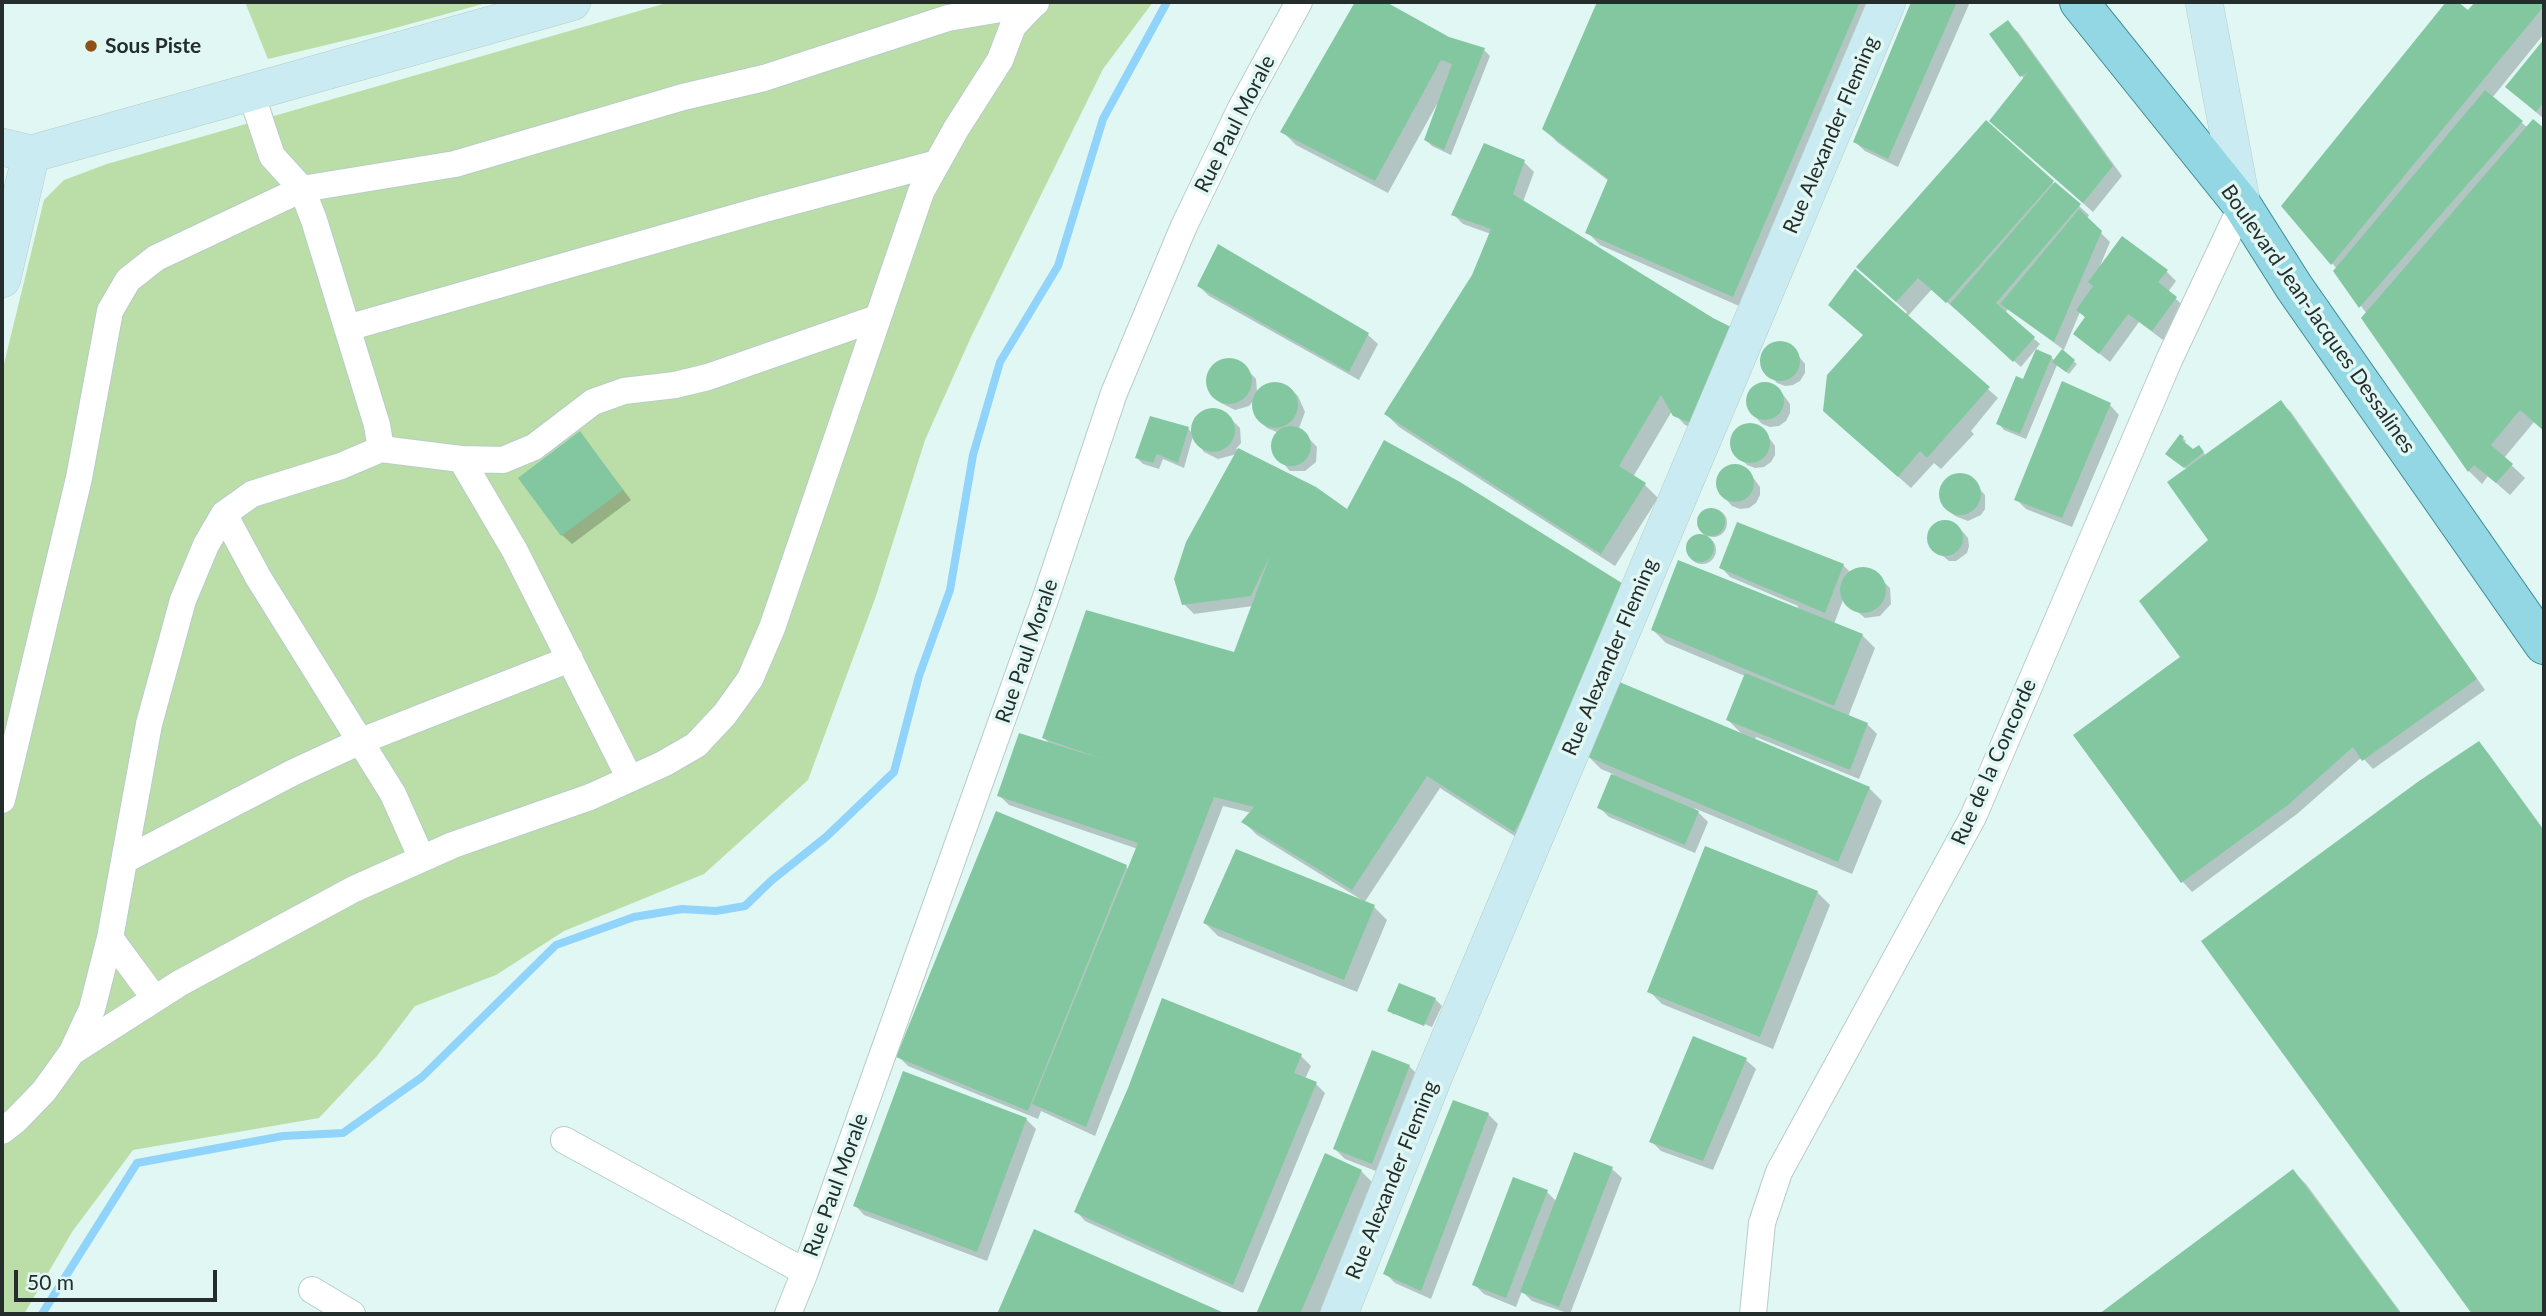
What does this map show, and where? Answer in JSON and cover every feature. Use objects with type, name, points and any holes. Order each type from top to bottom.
[{"type":"main road","name":"Boulevard Jean-Jacques Dessalines","points":[[2079,2],[2242,205],[2294,287],[2544,645]]},
{"type":"street","points":[[2,279],[17,151],[251,93],[572,2]]},
{"type":"street","points":[[72,1052],[155,999],[354,889],[453,845],[590,797],[696,745],[750,679],[772,628],[921,192],[1000,60],[1013,26],[1036,2]]},
{"type":"street","points":[[2,800],[79,478],[110,311],[128,280],[156,258],[303,189],[455,164],[683,97],[764,78],[948,18],[1036,2]]},
{"type":"street","name":"Rue Paul Morale","points":[[788,1314],[1045,600],[1114,393],[1184,226],[1241,108],[1298,2]]},
{"type":"street","name":"Rue Alexander Fleming","points":[[1339,1314],[1442,1056],[1887,2]]},
{"type":"street","points":[[2204,2],[2242,205]]},
{"type":"street","points":[[251,93],[272,156],[303,189],[377,425],[381,449]]},
{"type":"street","points":[[347,328],[761,209],[937,163]]},
{"type":"street","name":"Rue de la Concorde","points":[[1754,1314],[1762,1223],[1779,1172],[1973,817],[2170,358],[2242,205]]},
{"type":"street","points":[[2,1131],[44,1091],[72,1052],[92,1009],[110,938],[149,724],[183,600],[206,545],[224,514],[252,494],[341,466],[381,449],[461,459],[503,460],[534,447],[593,402],[624,391],[675,385],[708,377],[877,318]]},
{"type":"street","points":[[461,459],[515,551],[630,779]]},
{"type":"street","points":[[224,514],[258,577],[393,794],[422,859]]},
{"type":"street","points":[[125,860],[294,772],[360,741],[570,659]]},
{"type":"street","points":[[110,938],[155,999]]},
{"type":"street","points":[[564,1140],[805,1272]]},
{"type":"street","points":[[312,1290],[352,1314]]},
{"type":"green space","points":[[245,2],[490,2],[268,59]]},
{"type":"green space","points":[[670,2],[1153,2],[1103,69],[971,337],[925,440],[876,596],[808,780],[704,874],[564,931],[496,975],[415,1006],[377,1056],[319,1118],[133,1150],[72,1232],[24,1314],[2,1314],[2,372],[44,200],[64,180],[107,164]]},
{"type":"building","points":[[1355,2],[1386,2],[1449,37],[1485,48],[1444,150],[1424,140],[1452,64],[1441,60],[1375,181],[1280,132]]},
{"type":"building","points":[[1597,2],[1860,2],[1733,297],[1585,233],[1608,179],[1542,129]]},
{"type":"building","points":[[1911,2],[1957,2],[1888,159],[1853,142]]},
{"type":"building","points":[[2446,2],[2458,2],[2468,10],[2475,2],[2544,2],[2544,6],[2331,265],[2281,206]]},
{"type":"building","points":[[2008,20],[2113,166],[2083,203],[1989,121],[2028,72],[2020,77],[1989,34]]},
{"type":"building","points":[[2544,39],[2544,102],[2536,112],[2505,87]]},
{"type":"building","points":[[2485,90],[2523,121],[2359,308],[2333,271]]},
{"type":"building","points":[[2533,119],[2544,128],[2544,431],[2520,410],[2491,445],[2513,464],[2496,483],[2474,465],[2468,472],[2361,318]]},
{"type":"building","points":[[1986,120],[2054,181],[1946,303],[1918,278],[1896,302],[1856,267]]},
{"type":"building","points":[[1484,143],[1525,160],[1513,194],[1713,318],[1737,330],[1696,425],[1673,416],[1661,395],[1619,466],[1646,483],[1601,554],[1384,414],[1472,275],[1491,229],[1451,215]]},
{"type":"building","points":[[2055,182],[2081,204],[1996,303],[2035,337],[2013,362],[1950,304]]},
{"type":"building","points":[[2079,209],[2102,231],[2054,342],[2000,304]]},
{"type":"building","points":[[2122,236],[2168,270],[2158,282],[2177,297],[2152,331],[2128,314],[2099,354],[2073,334],[2085,317],[2076,310],[2093,286],[2088,282]]},
{"type":"building","points":[[1218,244],[1369,333],[1349,372],[1197,286]]},
{"type":"building","points":[[1855,269],[1990,387],[1927,458],[1920,451],[1898,477],[1823,411],[1827,375],[1863,335],[1828,305]]},
{"type":"building","points":[[1780,341],[1794,347],[1800,361],[1794,375],[1780,381],[1766,375],[1760,361],[1766,347]]},
{"type":"building","points":[[2036,349],[2052,356],[2020,434],[1996,424],[2016,376],[2023,379]]},
{"type":"building","points":[[2062,349],[2075,360],[2066,372],[2052,362]]},
{"type":"building","points":[[1229,358],[1245,365],[1252,381],[1245,397],[1229,404],[1213,397],[1206,381],[1213,365]]},
{"type":"building","points":[[2062,381],[2111,403],[2062,518],[2014,500]]},
{"type":"building","points":[[1275,382],[1291,389],[1298,405],[1291,421],[1275,428],[1259,421],[1252,405],[1259,389]]},
{"type":"building","points":[[1765,382],[1779,387],[1784,401],[1779,415],[1765,420],[1751,415],[1746,401],[1751,387]]},
{"type":"building","points":[[2281,400],[2477,679],[2362,761],[2353,747],[2288,805],[2181,883],[2073,735],[2180,657],[2139,601],[2208,540],[2167,482]]},
{"type":"building","points":[[1213,408],[1222,409],[1229,414],[1234,421],[1234,439],[1229,446],[1222,451],[1213,452],[1204,451],[1197,446],[1192,439],[1191,430],[1192,421],[1197,414],[1204,409]]},
{"type":"building","points":[[1150,416],[1189,427],[1178,463],[1157,454],[1153,463],[1135,458]]},
{"type":"building","points":[[1750,423],[1764,429],[1770,443],[1764,457],[1750,463],[1736,457],[1730,443],[1736,429]]},
{"type":"building","points":[[1291,426],[1305,432],[1311,446],[1305,460],[1291,466],[1277,460],[1271,446],[1277,432]]},
{"type":"building","points":[[580,431],[623,490],[561,536],[518,478]]},
{"type":"building","points":[[2180,434],[2184,437],[2182,440],[2193,449],[2199,445],[2204,452],[2184,468],[2165,454]]},
{"type":"building","points":[[1384,440],[1460,482],[1633,590],[1566,744],[1514,832],[1427,776],[1352,890],[1241,822],[1254,807],[1214,797],[1086,1127],[1032,1104],[1138,843],[997,796],[1019,733],[1102,759],[1042,738],[1086,610],[1234,652],[1270,556],[1251,596],[1182,605],[1174,579],[1186,542],[1238,448],[1316,487],[1347,509]]},
{"type":"building","points":[[1735,464],[1749,469],[1754,483],[1749,497],[1735,502],[1721,497],[1716,483],[1721,469]]},
{"type":"building","points":[[1960,473],[1975,479],[1981,494],[1975,509],[1960,515],[1945,509],[1939,494],[1945,479]]},
{"type":"building","points":[[1711,508],[1721,512],[1725,522],[1721,532],[1711,536],[1701,532],[1697,522],[1701,512]]},
{"type":"building","points":[[1945,520],[1958,525],[1963,538],[1958,551],[1945,556],[1932,551],[1927,538],[1932,525]]},
{"type":"building","points":[[1737,522],[1844,564],[1825,613],[1719,568]]},
{"type":"building","points":[[1700,534],[1710,538],[1714,548],[1710,558],[1700,562],[1690,558],[1686,548],[1690,538]]},
{"type":"building","points":[[1678,560],[1863,634],[1834,706],[1651,630]]},
{"type":"building","points":[[1863,567],[1880,573],[1886,590],[1880,607],[1863,613],[1846,607],[1840,590],[1846,573]]},
{"type":"building","points":[[1745,673],[1868,723],[1850,770],[1726,720]]},
{"type":"building","points":[[1617,681],[1870,787],[1838,862],[1586,756]]},
{"type":"building","points":[[2479,741],[2544,831],[2544,1314],[2472,1314],[2201,941],[2419,781]]},
{"type":"building","points":[[1611,774],[1699,811],[1685,845],[1597,808]]},
{"type":"building","points":[[996,811],[1127,865],[1028,1111],[896,1057]]},
{"type":"building","points":[[1705,846],[1818,891],[1760,1037],[1647,992]]},
{"type":"building","points":[[1236,849],[1375,905],[1344,980],[1203,923]]},
{"type":"building","points":[[1399,983],[1436,998],[1424,1026],[1387,1011]]},
{"type":"building","points":[[1162,998],[1302,1054],[1294,1073],[1317,1082],[1233,1285],[1074,1212],[1128,1088]]},
{"type":"building","points":[[1693,1036],[1747,1058],[1703,1161],[1649,1142]]},
{"type":"building","points":[[1372,1050],[1410,1065],[1372,1164],[1333,1149]]},
{"type":"building","points":[[903,1071],[1027,1118],[977,1252],[853,1206]]},
{"type":"building","points":[[1453,1100],[1489,1113],[1421,1291],[1383,1274]]},
{"type":"building","points":[[1574,1152],[1613,1167],[1559,1307],[1520,1292]]},
{"type":"building","points":[[1325,1153],[1362,1170],[1300,1314],[1256,1314]]},
{"type":"building","points":[[2293,1169],[2401,1314],[2099,1314]]},
{"type":"building","points":[[1513,1177],[1548,1190],[1506,1298],[1472,1285]]},
{"type":"building","points":[[1034,1229],[1222,1312],[997,1314]]},
{"type":"waterway","points":[[42,1314],[137,1163],[283,1136],[343,1133],[422,1077],[556,945],[634,917],[682,909],[716,911],[745,906],[772,880],[826,837],[894,772],[919,676],[950,590],[973,455],[1000,362],[1058,266],[1103,119],[1167,2]]},
{"type":"place","name":"Sous Piste","points":[[91,46]]}]
